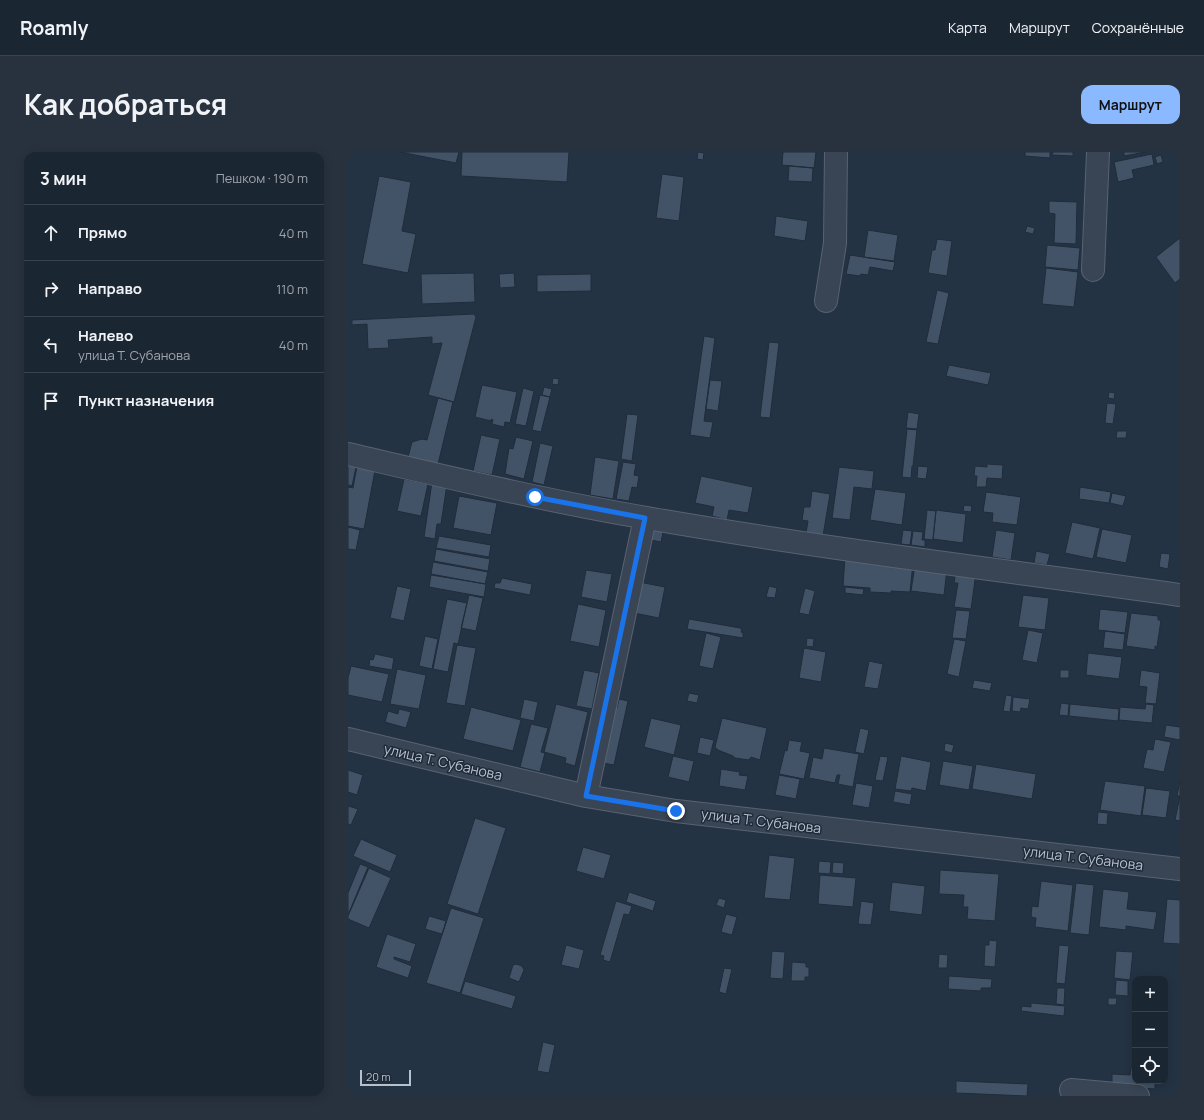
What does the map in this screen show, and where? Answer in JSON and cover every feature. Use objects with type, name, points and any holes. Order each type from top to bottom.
[{"type":"street","points":[[826,301],[835,243],[836,152]]},
{"type":"street","points":[[1093,270],[1098,152]]},
{"type":"street","points":[[348,454],[535,497],[645,518],[765,538],[1180,595]]},
{"type":"street","points":[[586,796],[645,518]]},
{"type":"street","name":"улица Т. Субанова","points":[[348,740],[586,796],[676,811],[1180,869]]},
{"type":"street","points":[[1071,1090],[1138,1096]]},
{"type":"building","points":[[400,152],[459,152],[456,163]]},
{"type":"building","points":[[462,152],[569,152],[567,182],[461,176]]},
{"type":"building","points":[[698,152],[704,153],[703,160],[697,159]]},
{"type":"building","points":[[783,152],[816,152],[814,168],[782,165]]},
{"type":"building","points":[[1025,152],[1050,152],[1050,158],[1025,156]]},
{"type":"building","points":[[1053,152],[1073,152],[1073,156],[1052,155]]},
{"type":"building","points":[[1124,152],[1146,152],[1124,156]]},
{"type":"building","points":[[1152,154],[1154,165],[1132,170],[1134,178],[1118,182],[1114,162]]},
{"type":"building","points":[[1161,155],[1163,162],[1157,164],[1155,157]]},
{"type":"building","points":[[789,166],[813,168],[812,182],[788,181]]},
{"type":"building","points":[[662,174],[684,177],[679,221],[656,218]]},
{"type":"building","points":[[379,176],[411,182],[402,231],[416,234],[408,273],[362,264]]},
{"type":"building","points":[[1049,201],[1077,202],[1076,244],[1054,243],[1055,214],[1049,213]]},
{"type":"building","points":[[776,216],[808,221],[805,241],[774,236]]},
{"type":"building","points":[[1027,226],[1035,228],[1033,234],[1025,232]]},
{"type":"building","points":[[868,230],[898,235],[894,261],[864,257]]},
{"type":"building","points":[[1180,238],[1180,279],[1175,283],[1156,257]]},
{"type":"building","points":[[937,239],[952,241],[947,276],[928,273],[932,250],[935,250]]},
{"type":"building","points":[[1047,245],[1080,248],[1078,270],[1045,267]]},
{"type":"building","points":[[850,255],[895,262],[893,271],[870,267],[868,275],[861,274],[860,276],[846,274]]},
{"type":"building","points":[[1046,268],[1078,272],[1074,307],[1042,304]]},
{"type":"building","points":[[474,273],[475,302],[422,304],[421,274]]},
{"type":"building","points":[[514,273],[515,287],[500,288],[499,274]]},
{"type":"building","points":[[591,274],[591,291],[537,292],[537,275]]},
{"type":"building","points":[[937,290],[949,293],[938,344],[926,342]]},
{"type":"building","points":[[474,314],[476,317],[454,402],[428,395],[442,343],[432,344],[432,337],[388,340],[389,348],[368,349],[367,324],[352,325],[352,320]]},
{"type":"building","points":[[704,336],[715,338],[704,421],[713,422],[710,438],[690,435]]},
{"type":"building","points":[[769,342],[779,343],[770,418],[760,417]]},
{"type":"building","points":[[949,365],[991,373],[988,385],[946,376]]},
{"type":"building","points":[[553,378],[559,379],[558,385],[552,384]]},
{"type":"building","points":[[710,380],[722,381],[718,411],[706,409]]},
{"type":"building","points":[[482,385],[517,392],[510,423],[505,422],[504,427],[492,424],[493,420],[491,419],[491,421],[475,417]]},
{"type":"building","points":[[544,387],[552,389],[550,397],[542,395]]},
{"type":"building","points":[[523,388],[534,391],[526,426],[515,424]]},
{"type":"building","points":[[1109,392],[1115,393],[1114,399],[1108,398]]},
{"type":"building","points":[[540,395],[550,397],[541,432],[532,430]]},
{"type":"building","points":[[438,398],[453,402],[438,464],[408,457],[412,442],[422,439],[427,440]]},
{"type":"building","points":[[1107,403],[1116,404],[1113,424],[1105,423]]},
{"type":"building","points":[[908,412],[919,414],[917,429],[906,428]]},
{"type":"building","points":[[627,414],[638,415],[632,461],[621,459]]},
{"type":"building","points":[[907,429],[917,430],[911,478],[902,477]]},
{"type":"building","points":[[1117,431],[1127,431],[1126,438],[1116,438]]},
{"type":"building","points":[[481,435],[500,439],[492,475],[473,471]]},
{"type":"building","points":[[516,437],[533,441],[524,479],[505,474],[509,448],[513,449]]},
{"type":"building","points":[[540,443],[553,446],[544,485],[532,482]]},
{"type":"building","points":[[595,457],[619,461],[613,499],[590,495]]},
{"type":"building","points":[[348,460],[357,462],[352,486],[348,485]]},
{"type":"building","points":[[358,461],[376,465],[364,529],[348,526],[348,487],[353,488]]},
{"type":"building","points":[[623,462],[636,464],[634,475],[639,476],[637,488],[632,487],[629,501],[616,499]]},
{"type":"building","points":[[987,464],[1003,465],[1002,479],[987,478],[986,487],[976,487],[977,476],[974,476],[975,466],[987,467]]},
{"type":"building","points":[[918,466],[928,467],[926,479],[917,478]]},
{"type":"building","points":[[839,467],[874,471],[872,489],[854,487],[850,520],[832,518]]},
{"type":"building","points":[[701,476],[753,487],[748,513],[729,510],[727,520],[712,516],[714,507],[695,503]]},
{"type":"building","points":[[404,479],[428,484],[421,516],[397,511]]},
{"type":"building","points":[[432,482],[447,484],[441,524],[437,524],[435,539],[424,537]]},
{"type":"building","points":[[1080,487],[1111,492],[1109,503],[1079,499]]},
{"type":"building","points":[[875,489],[906,493],[902,525],[870,520]]},
{"type":"building","points":[[812,491],[830,494],[823,536],[806,533],[808,521],[802,520],[804,507],[810,507]]},
{"type":"building","points":[[986,492],[1021,497],[1017,525],[992,522],[993,513],[983,512]]},
{"type":"building","points":[[1112,493],[1126,496],[1123,506],[1110,503]]},
{"type":"building","points":[[459,496],[497,503],[491,535],[453,528]]},
{"type":"building","points":[[964,505],[972,506],[971,512],[963,511]]},
{"type":"building","points":[[927,510],[936,511],[933,540],[924,539]]},
{"type":"building","points":[[936,510],[966,514],[963,543],[933,539]]},
{"type":"building","points":[[1072,522],[1100,528],[1093,559],[1065,553]]},
{"type":"building","points":[[348,527],[360,530],[356,550],[348,549]]},
{"type":"building","points":[[648,529],[663,532],[661,542],[646,539]]},
{"type":"building","points":[[1102,529],[1132,535],[1126,563],[1096,557]]},
{"type":"building","points":[[903,530],[912,531],[910,545],[901,544]]},
{"type":"building","points":[[996,530],[1015,533],[1011,560],[992,557]]},
{"type":"building","points":[[913,531],[923,532],[922,540],[925,540],[925,547],[911,545]]},
{"type":"building","points":[[439,536],[491,545],[489,557],[436,548]]},
{"type":"building","points":[[436,549],[490,559],[488,571],[434,561]]},
{"type":"building","points":[[1036,551],[1050,554],[1047,565],[1034,563]]},
{"type":"building","points":[[1161,553],[1170,554],[1168,569],[1159,567]]},
{"type":"building","points":[[845,557],[913,563],[910,592],[870,592],[870,588],[843,586]]},
{"type":"building","points":[[433,562],[488,572],[485,584],[431,574]]},
{"type":"building","points":[[915,565],[947,569],[944,595],[911,591]]},
{"type":"building","points":[[586,570],[612,574],[607,602],[581,597]]},
{"type":"building","points":[[956,570],[976,573],[971,609],[954,607],[958,583],[954,583]]},
{"type":"building","points":[[431,575],[486,584],[484,597],[429,587]]},
{"type":"building","points":[[502,578],[532,584],[530,595],[494,588],[495,583],[500,583]]},
{"type":"building","points":[[639,582],[665,587],[659,618],[634,613]]},
{"type":"building","points":[[397,586],[411,589],[404,621],[390,618]]},
{"type":"building","points":[[769,586],[777,588],[775,598],[766,597]]},
{"type":"building","points":[[845,587],[864,589],[863,595],[845,593]]},
{"type":"building","points":[[805,588],[815,591],[809,615],[799,613]]},
{"type":"building","points":[[469,595],[483,598],[476,631],[461,628]]},
{"type":"building","points":[[1023,595],[1049,598],[1045,630],[1018,627]]},
{"type":"building","points":[[447,599],[467,603],[458,644],[454,643],[448,672],[433,669]]},
{"type":"building","points":[[578,604],[606,610],[599,647],[570,641]]},
{"type":"building","points":[[1100,609],[1128,612],[1125,633],[1098,630]]},
{"type":"building","points":[[956,610],[970,611],[966,639],[952,638]]},
{"type":"building","points":[[1131,613],[1158,616],[1158,620],[1161,620],[1157,647],[1155,646],[1155,650],[1126,646]]},
{"type":"building","points":[[689,619],[740,628],[742,629],[741,632],[743,633],[743,638],[687,629]]},
{"type":"building","points":[[1028,630],[1043,633],[1037,663],[1022,660]]},
{"type":"building","points":[[1105,631],[1125,634],[1123,650],[1103,648]]},
{"type":"building","points":[[706,633],[721,637],[713,669],[699,666]]},
{"type":"building","points":[[425,636],[438,639],[432,669],[419,666]]},
{"type":"building","points":[[807,638],[814,639],[813,647],[806,646]]},
{"type":"building","points":[[954,639],[966,641],[959,677],[947,674]]},
{"type":"building","points":[[457,645],[476,648],[465,706],[446,703]]},
{"type":"building","points":[[804,648],[826,652],[821,682],[799,678]]},
{"type":"building","points":[[1088,653],[1122,657],[1119,679],[1086,675]]},
{"type":"building","points":[[375,654],[394,658],[392,670],[369,666],[370,659],[373,660]]},
{"type":"building","points":[[869,661],[883,664],[878,689],[864,687]]},
{"type":"building","points":[[351,666],[389,674],[382,702],[348,695],[348,678]]},
{"type":"building","points":[[397,669],[426,675],[419,709],[390,704]]},
{"type":"building","points":[[584,670],[599,673],[592,709],[576,706]]},
{"type":"building","points":[[1060,670],[1069,670],[1069,678],[1060,678]]},
{"type":"building","points":[[1141,670],[1160,673],[1156,704],[1145,703],[1147,687],[1139,686]]},
{"type":"building","points":[[974,680],[992,683],[990,691],[972,688]]},
{"type":"building","points":[[689,693],[699,695],[697,703],[687,701]]},
{"type":"building","points":[[1006,695],[1012,696],[1010,712],[1003,711]]},
{"type":"building","points":[[1013,697],[1030,699],[1028,709],[1021,708],[1020,712],[1012,711]]},
{"type":"building","points":[[524,699],[538,702],[534,721],[520,718]]},
{"type":"building","points":[[619,699],[628,701],[614,765],[597,762],[609,707],[617,708]]},
{"type":"building","points":[[1061,703],[1069,704],[1068,716],[1059,715]]},
{"type":"building","points":[[556,704],[588,712],[575,766],[565,763],[566,758],[544,752]]},
{"type":"building","points":[[1070,704],[1119,709],[1118,721],[1069,716]]},
{"type":"building","points":[[1146,704],[1154,705],[1152,723],[1119,720],[1120,707],[1145,709]]},
{"type":"building","points":[[471,707],[521,720],[513,751],[463,739]]},
{"type":"building","points":[[399,709],[411,712],[406,728],[385,722],[388,711],[398,714]]},
{"type":"building","points":[[651,718],[681,725],[674,755],[644,747]]},
{"type":"building","points":[[722,718],[767,728],[760,760],[751,757],[749,760],[735,758],[715,747]]},
{"type":"building","points":[[531,724],[548,728],[541,752],[545,753],[540,772],[520,767]]},
{"type":"building","points":[[1166,725],[1180,727],[1180,740],[1164,737]]},
{"type":"building","points":[[860,728],[869,730],[864,754],[855,752]]},
{"type":"building","points":[[700,737],[714,740],[710,756],[697,753]]},
{"type":"building","points":[[1155,739],[1171,742],[1164,772],[1143,768],[1147,749],[1153,750]]},
{"type":"building","points":[[789,740],[802,742],[800,751],[810,753],[804,779],[779,774]]},
{"type":"building","points":[[945,743],[954,745],[952,753],[944,751]]},
{"type":"building","points":[[824,748],[859,754],[853,787],[838,784],[840,775],[837,775],[835,783],[809,778],[813,757],[822,759]]},
{"type":"building","points":[[673,756],[694,761],[689,782],[668,777]]},
{"type":"building","points":[[880,756],[888,757],[883,781],[875,780]]},
{"type":"building","points":[[901,756],[931,762],[926,791],[912,788],[911,791],[895,789]]},
{"type":"building","points":[[943,761],[973,766],[969,790],[939,785]]},
{"type":"building","points":[[976,764],[1036,774],[1032,799],[972,789]]},
{"type":"building","points":[[721,769],[740,772],[739,775],[748,776],[745,790],[719,786]]},
{"type":"building","points":[[348,770],[363,775],[357,795],[348,792]]},
{"type":"building","points":[[779,775],[800,779],[796,799],[775,795]]},
{"type":"building","points":[[1180,780],[1180,796],[1177,796]]},
{"type":"building","points":[[1105,781],[1145,786],[1141,816],[1100,810]]},
{"type":"building","points":[[856,783],[873,786],[869,808],[852,805]]},
{"type":"building","points":[[1146,788],[1170,791],[1166,818],[1142,815]]},
{"type":"building","points":[[895,791],[912,794],[910,805],[893,802]]},
{"type":"building","points":[[1180,796],[1180,821],[1175,820]]},
{"type":"building","points":[[348,806],[358,809],[351,825],[348,824]]},
{"type":"building","points":[[1098,812],[1108,813],[1107,825],[1097,824]]},
{"type":"building","points":[[475,818],[506,828],[478,914],[447,904]]},
{"type":"building","points":[[361,839],[397,855],[390,872],[353,856]]},
{"type":"building","points":[[583,847],[611,855],[604,879],[576,871]]},
{"type":"building","points":[[769,855],[795,858],[790,900],[764,898]]},
{"type":"building","points":[[819,861],[831,862],[830,874],[818,873]]},
{"type":"building","points":[[833,862],[844,863],[843,874],[832,873]]},
{"type":"building","points":[[360,864],[368,867],[348,915],[348,893]]},
{"type":"building","points":[[369,868],[391,878],[369,928],[348,919],[348,916]]},
{"type":"building","points":[[940,870],[999,874],[995,921],[967,919],[968,907],[963,907],[964,895],[939,894]]},
{"type":"building","points":[[820,875],[856,878],[853,907],[818,904]]},
{"type":"building","points":[[1041,881],[1073,885],[1068,931],[1035,927],[1036,918],[1031,917],[1032,906],[1038,907]]},
{"type":"building","points":[[892,882],[925,886],[922,915],[889,911]]},
{"type":"building","points":[[1076,883],[1094,885],[1089,935],[1070,933]]},
{"type":"building","points":[[1103,889],[1129,892],[1127,909],[1157,912],[1154,930],[1126,926],[1126,930],[1099,927]]},
{"type":"building","points":[[629,892],[656,901],[653,911],[626,902]]},
{"type":"building","points":[[719,898],[726,900],[724,908],[716,905]]},
{"type":"building","points":[[1167,899],[1180,900],[1180,944],[1163,943]]},
{"type":"building","points":[[616,901],[632,906],[629,915],[624,914],[610,962],[603,960],[604,956],[600,955]]},
{"type":"building","points":[[861,901],[874,903],[871,925],[858,924]]},
{"type":"building","points":[[451,908],[484,918],[460,993],[426,983]]},
{"type":"building","points":[[726,914],[737,917],[732,935],[721,932]]},
{"type":"building","points":[[429,916],[446,921],[442,934],[425,929]]},
{"type":"building","points":[[387,934],[416,944],[410,962],[394,957],[394,959],[412,966],[408,978],[376,967]]},
{"type":"building","points":[[989,940],[997,941],[995,967],[984,966],[985,945],[989,945]]},
{"type":"building","points":[[566,945],[584,950],[579,969],[561,965]]},
{"type":"building","points":[[1059,945],[1069,946],[1065,984],[1056,983]]},
{"type":"building","points":[[772,951],[785,952],[783,979],[770,978]]},
{"type":"building","points":[[1116,951],[1133,952],[1130,980],[1114,978]]},
{"type":"building","points":[[939,954],[948,955],[947,968],[938,968]]},
{"type":"building","points":[[792,962],[806,963],[806,967],[809,967],[809,977],[805,977],[805,981],[791,981]]},
{"type":"building","points":[[516,964],[522,966],[524,970],[519,982],[509,978],[513,965]]},
{"type":"building","points":[[724,968],[732,969],[726,994],[719,992]]},
{"type":"building","points":[[949,976],[992,979],[991,988],[981,988],[981,991],[948,989]]},
{"type":"building","points":[[1116,980],[1128,981],[1128,996],[1115,995]]},
{"type":"building","points":[[465,981],[516,996],[512,1009],[461,994]]},
{"type":"building","points":[[1057,988],[1065,988],[1064,1005],[1056,1004]]},
{"type":"building","points":[[1108,998],[1117,998],[1116,1005],[1108,1005]]},
{"type":"building","points":[[1031,1003],[1065,1006],[1064,1016],[1021,1011],[1022,1006],[1031,1007]]},
{"type":"building","points":[[543,1042],[555,1045],[549,1073],[537,1071]]},
{"type":"building","points":[[1132,1068],[1132,1084],[1155,1084],[1155,1089],[1112,1086],[1112,1074],[1130,1075]]},
{"type":"building","points":[[956,1081],[1028,1084],[1027,1096],[956,1093]]},
{"type":"route","points":[[535,497],[645,518],[586,796],[676,811]]}]
